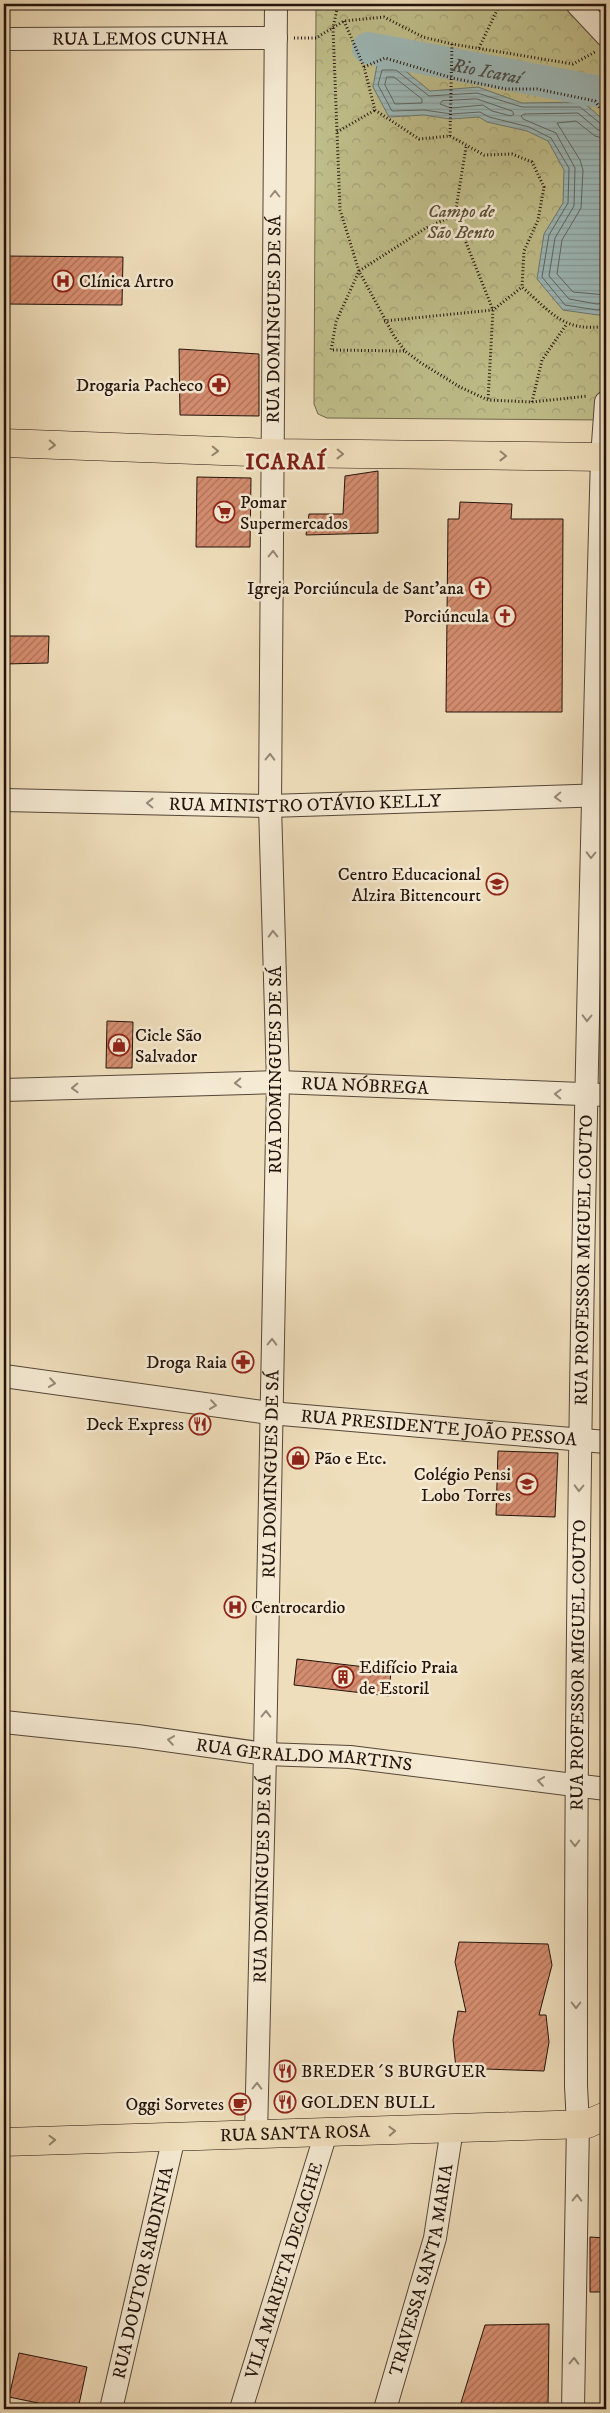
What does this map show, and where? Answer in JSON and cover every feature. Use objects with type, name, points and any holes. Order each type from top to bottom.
[{"type":"main road","points":[[4,443],[274,453],[604,457]]},
{"type":"main road","name":"RUA SANTA ROSA","points":[[4,2142],[594,2123]]},
{"type":"street","name":"RUA DOMINGUES DE SÁ","points":[[256,2135],[278,1082],[270,806],[276,4]]},
{"type":"street","points":[[576,4],[602,43]]},
{"type":"street","name":"RUA LEMOS CUNHA","points":[[4,39],[276,38]]},
{"type":"street","name":"RUA PROFESSOR MIGUEL COUTO","points":[[573,2409],[594,2123],[576,2086],[575,1786],[580,1439],[596,1095],[604,457],[602,398]]},
{"type":"street","name":"RUA MINISTRO OTÁVIO KELLY","points":[[4,800],[270,806],[599,796]]},
{"type":"street","name":"RUA NÓBREGA","points":[[4,1090],[278,1082],[596,1095]]},
{"type":"street","name":"RUA PRESIDENTE JOÃO PESSOA","points":[[4,1376],[270,1413],[606,1442]]},
{"type":"street","name":"RUA GERALDO MARTINS","points":[[4,1722],[79,1729],[265,1754],[350,1757],[606,1789]]},
{"type":"street","name":"TRAVESSA SANTA MARIA","points":[[385,2409],[435,2238],[452,2129]]},
{"type":"street","name":"VILA MARIETA DECACHE","points":[[241,2409],[326,2133]]},
{"type":"street","name":"RUA DOUTOR SARDINHA","points":[[111,2409],[174,2137]]},
{"type":"path","points":[[338,4],[333,28],[340,210],[359,271],[384,321],[405,351],[460,387],[488,400],[532,402],[602,398]]},
{"type":"path","points":[[479,48],[500,4]]},
{"type":"path","points":[[276,38],[316,38],[344,21],[384,17],[423,37],[452,44],[573,64],[602,43]]},
{"type":"path","points":[[344,21],[364,67],[375,110],[419,139],[450,136],[466,147],[484,155],[512,154],[532,162],[544,187],[538,220],[524,251],[522,287],[493,310],[384,321]]},
{"type":"path","points":[[450,136],[452,44]]},
{"type":"path","points":[[364,67],[385,58],[452,78],[506,89],[537,89],[595,101],[606,116]]},
{"type":"path","points":[[337,132],[375,110]]},
{"type":"path","points":[[466,147],[455,215],[493,310],[488,400]]},
{"type":"path","points":[[405,351],[331,350],[336,322],[359,271],[426,228],[455,215]]},
{"type":"path","points":[[522,287],[566,325],[594,328],[606,326]]},
{"type":"path","points":[[532,402],[542,360],[566,325]]},
{"type":"green space","name":"Campo de São Bento","points":[[316,4],[606,4],[606,420],[327,418],[318,414],[314,404]]},
{"type":"water","points":[[377,65],[398,65],[430,91],[478,87],[522,103],[583,102],[606,122],[606,314],[598,315],[563,310],[537,279],[544,234],[563,203],[564,170],[548,141],[527,131],[487,122],[479,117],[450,119],[424,115],[389,117],[373,87]]},
{"type":"building","name":"Clínica Artro","points":[[4,256],[123,257],[122,305],[4,304]]},
{"type":"building","name":"Drogaria Pacheco","points":[[179,349],[259,354],[259,416],[180,415]]},
{"type":"building","points":[[378,471],[378,533],[306,535],[309,514],[343,514],[345,476]]},
{"type":"building","name":"Pomar Supermercados","points":[[197,477],[251,478],[250,547],[196,547]]},
{"type":"building","name":"Igreja Porciúncula de Sant’ana","points":[[460,502],[512,504],[511,519],[563,519],[562,712],[446,712],[448,519],[459,519]]},
{"type":"building","points":[[4,636],[49,636],[48,663],[4,664]]},
{"type":"building","name":"Cicle São Salvador","points":[[107,1021],[133,1022],[132,1068],[106,1068]]},
{"type":"building","name":"Colégio Pensi Lobo Torres","points":[[498,1451],[558,1453],[555,1517],[496,1515]]},
{"type":"building","name":"Edifício Praia de Estoril","points":[[297,1659],[391,1670],[389,1696],[294,1685]]},
{"type":"building","points":[[459,1942],[548,1944],[552,1965],[539,2015],[546,2015],[549,2042],[544,2071],[456,2068],[453,2040],[458,2011],[466,2012],[455,1962]]},
{"type":"building","points":[[590,2237],[606,2238],[606,2292],[590,2292]]},
{"type":"building","points":[[549,2324],[548,2409],[459,2409],[485,2325]]},
{"type":"building","points":[[19,2353],[87,2367],[78,2409],[67,2409],[9,2397]]},
{"type":"waterway","name":"Rio Icaraí","points":[[368,48],[606,93]]},
{"type":"place","name":"Clínica Artro","points":[[63,281]]},
{"type":"place","name":"Drogaria Pacheco","points":[[219,385]]},
{"type":"place","name":"Pomar Supermercados","points":[[224,512]]},
{"type":"place","name":"Igreja Porciúncula de Sant’ana","points":[[480,588]]},
{"type":"place","name":"Porciúncula","points":[[505,616]]},
{"type":"place","name":"Centro Educacional Alzira Bittencourt","points":[[497,884]]},
{"type":"place","name":"Cicle São Salvador","points":[[119,1045]]},
{"type":"place","name":"Droga Raia","points":[[243,1362]]},
{"type":"place","name":"Deck Express","points":[[200,1424]]},
{"type":"place","name":"Pão e Etc.","points":[[298,1458]]},
{"type":"place","name":"Colégio Pensi Lobo Torres","points":[[527,1484]]},
{"type":"place","name":"Centrocardio","points":[[235,1607]]},
{"type":"place","name":"Edifício Praia de Estoril","points":[[343,1677]]},
{"type":"place","name":"BREDER´S BURGUER","points":[[285,2071]]},
{"type":"place","name":"GOLDEN BULL","points":[[285,2102]]},
{"type":"place","name":"Oggi Sorvetes","points":[[240,2104]]},
{"type":"district","name":"ICARAÍ","points":[[286,461]]}]
